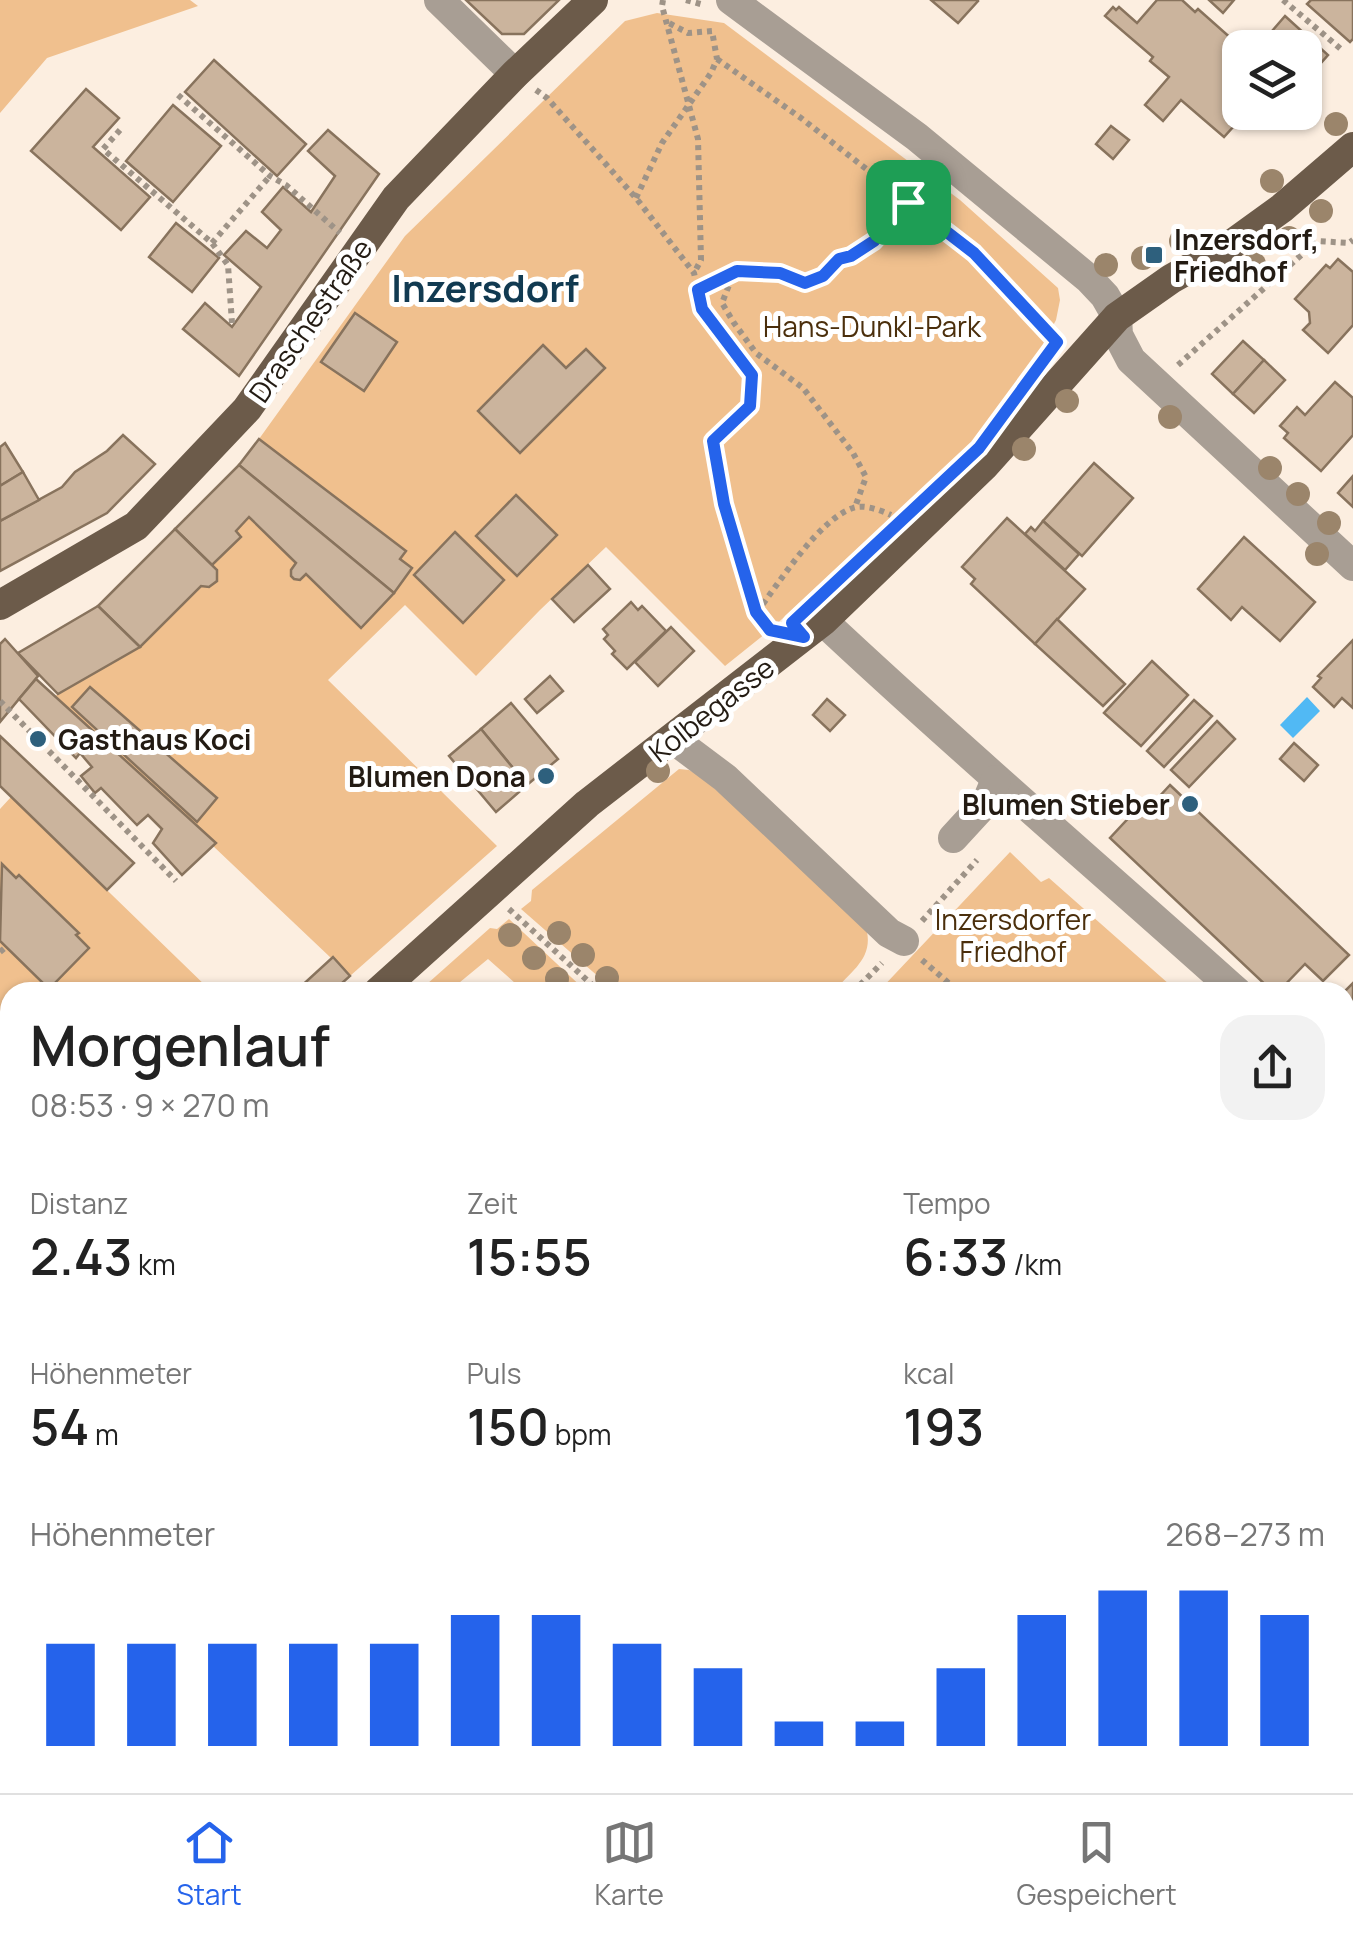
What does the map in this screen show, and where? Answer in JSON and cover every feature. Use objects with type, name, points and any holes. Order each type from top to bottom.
[{"type":"main road","name":"Draschestraße","points":[[0,605],[136,526],[248,409],[396,198],[592,0]]},
{"type":"main road","name":"Kolbegasse","points":[[389,982],[587,804],[814,629],[984,466],[1116,316],[1170,279],[1231,245],[1282,208],[1353,147]]},
{"type":"street","points":[[438,0],[515,74]]},
{"type":"street","points":[[723,5],[917,137],[1089,278],[1116,316],[1118,335],[1131,360],[1353,566]]},
{"type":"street","points":[[814,629],[996,780],[1226,982]]},
{"type":"street","points":[[673,739],[725,778],[889,933],[904,941]]},
{"type":"street","points":[[953,838],[988,801],[996,780]]},
{"type":"path","points":[[663,0],[698,138],[701,260],[694,273]]},
{"type":"path","points":[[686,0],[723,5]]},
{"type":"path","points":[[1283,0],[1342,50]]},
{"type":"path","points":[[636,198],[662,143],[717,60],[712,31],[688,33],[668,22]]},
{"type":"path","points":[[717,60],[801,118],[974,253],[1069,352]]},
{"type":"path","points":[[515,74],[547,98],[636,198],[694,273],[702,309],[752,375],[750,406],[713,441],[724,504],[756,612],[770,630],[814,629]]},
{"type":"path","points":[[178,95],[345,237]]},
{"type":"path","points":[[120,130],[103,149],[212,243],[228,265],[232,322]]},
{"type":"path","points":[[212,243],[270,176]]},
{"type":"path","points":[[698,290],[737,271],[780,273],[805,283],[823,276],[839,259],[874,241],[908,202]]},
{"type":"path","points":[[1156,385],[1318,242],[1353,240]]},
{"type":"path","points":[[734,274],[722,303],[734,324],[756,353],[803,388],[853,453],[866,477],[855,506],[824,526],[756,612]]},
{"type":"path","points":[[1046,357],[1065,327]]},
{"type":"path","points":[[855,506],[903,519]]},
{"type":"path","points":[[0,701],[176,880]]},
{"type":"path","points":[[490,892],[589,982]]},
{"type":"path","points":[[904,941],[948,982]]},
{"type":"green space","points":[[0,0],[190,0],[198,6],[47,58],[0,113]]},
{"type":"green space","name":"Hans-Dunkl-Park","points":[[657,13],[724,23],[960,200],[1058,288],[1056,320],[1030,369],[979,439],[770,630],[725,666],[606,547],[476,676],[405,605],[328,680],[497,846],[350,976],[55,696],[140,647],[201,586],[209,587],[217,581],[217,570],[212,565],[240,537],[236,531],[249,517],[296,563],[291,576],[300,580],[306,574],[361,628],[394,593],[412,568],[400,559],[405,550],[259,439],[405,236],[625,21]]},
{"type":"green space","points":[[679,769],[689,770],[702,777],[865,924],[867,945],[865,954],[843,982],[605,982],[521,909],[531,901],[532,890]]},
{"type":"green space","points":[[11,797],[202,982],[0,982],[0,809]]},
{"type":"green space","name":"Inzersdorfer Friedhof","points":[[1010,852],[1041,882],[1049,878],[1167,982],[887,982]]},
{"type":"green space","points":[[509,919],[576,982],[514,982],[488,959],[460,982],[429,982],[490,928],[497,929]]},
{"type":"water","points":[[1307,697],[1320,711],[1293,738],[1280,725]]},
{"type":"building","points":[[466,0],[559,0],[524,34],[502,34]]},
{"type":"building","points":[[931,0],[977,0],[978,1],[958,23]]},
{"type":"building","points":[[1157,0],[1182,0],[1222,30],[1222,130],[1230,130],[1224,137],[1181,100],[1163,121],[1145,105],[1169,77],[1150,61],[1153,57],[1105,16],[1113,7],[1119,7],[1137,23]]},
{"type":"building","points":[[1209,0],[1234,0],[1223,13]]},
{"type":"building","points":[[1311,0],[1353,0],[1350,42],[1307,4]]},
{"type":"building","points":[[1285,16],[1300,30],[1273,30]]},
{"type":"building","points":[[214,60],[306,144],[277,176],[185,92]]},
{"type":"building","points":[[86,89],[119,118],[93,147],[150,197],[121,230],[31,151]]},
{"type":"building","points":[[173,105],[221,146],[173,202],[126,161]]},
{"type":"building","points":[[1111,126],[1129,140],[1113,159],[1096,144]]},
{"type":"building","points":[[328,130],[379,174],[239,376],[183,329],[205,303],[232,327],[261,287],[224,255],[246,231],[267,248],[281,230],[262,212],[283,187],[311,212],[335,176],[308,151]]},
{"type":"building","points":[[176,223],[219,258],[192,292],[149,257]]},
{"type":"building","points":[[1338,259],[1353,272],[1353,325],[1328,353],[1303,330],[1310,323],[1309,312],[1295,299],[1326,265],[1330,268]]},
{"type":"building","points":[[355,313],[397,342],[364,391],[321,362]]},
{"type":"building","points":[[1243,341],[1264,360],[1233,394],[1212,374]]},
{"type":"building","points":[[543,345],[566,368],[586,349],[605,368],[520,453],[478,411]]},
{"type":"building","points":[[1264,360],[1285,380],[1254,413],[1233,394]]},
{"type":"building","points":[[1335,382],[1353,398],[1353,435],[1321,471],[1284,438],[1288,433],[1280,426],[1297,407],[1305,415]]},
{"type":"building","points":[[123,435],[155,464],[107,513],[0,571],[0,521],[62,487]]},
{"type":"building","points":[[259,439],[406,551],[400,559],[412,568],[394,593],[239,465]]},
{"type":"building","points":[[5,443],[23,472],[0,486],[0,447]]},
{"type":"building","points":[[1094,463],[1133,498],[1082,556],[1043,521]]},
{"type":"building","points":[[239,465],[394,593],[361,628],[306,574],[300,580],[294,579],[291,570],[296,563],[249,517],[236,531],[241,537],[212,565],[175,529]]},
{"type":"building","points":[[23,472],[39,500],[0,521],[0,486]]},
{"type":"building","points":[[1353,476],[1353,507],[1338,493]]},
{"type":"building","points":[[516,495],[557,535],[517,576],[476,536]]},
{"type":"building","points":[[1007,518],[1085,589],[1035,644],[971,584],[975,579],[962,567]]},
{"type":"building","points":[[1043,521],[1079,554],[1065,570],[1025,534],[1031,527],[1035,531]]},
{"type":"building","points":[[175,529],[217,570],[217,581],[209,587],[201,586],[140,647],[98,606]]},
{"type":"building","points":[[455,532],[504,580],[463,623],[414,575]]},
{"type":"building","points":[[1244,537],[1315,602],[1280,641],[1242,607],[1231,620],[1198,589]]},
{"type":"building","points":[[588,565],[610,589],[574,622],[552,599]]},
{"type":"building","points":[[631,602],[638,610],[642,606],[666,631],[627,669],[612,654],[615,651],[604,639],[608,635],[603,629]]},
{"type":"building","points":[[98,606],[140,647],[58,694],[18,653]]},
{"type":"building","points":[[1057,619],[1125,684],[1103,706],[1035,644]]},
{"type":"building","points":[[671,627],[694,651],[658,686],[635,662]]},
{"type":"building","points":[[5,639],[38,676],[0,722],[0,644]]},
{"type":"building","points":[[1353,640],[1353,708],[1342,698],[1334,707],[1313,687],[1321,678],[1318,676]]},
{"type":"building","points":[[1152,661],[1188,695],[1141,746],[1104,713]]},
{"type":"building","points":[[550,676],[563,691],[537,713],[525,699]]},
{"type":"building","points":[[36,679],[216,843],[182,875],[153,843],[162,829],[148,815],[137,825],[101,788],[95,793],[81,776],[92,767],[80,753],[76,758],[19,699]]},
{"type":"building","points":[[90,687],[217,798],[197,822],[72,707]]},
{"type":"building","points":[[827,699],[845,715],[830,731],[813,715]]},
{"type":"building","points":[[1194,700],[1212,716],[1164,767],[1147,751]]},
{"type":"building","points":[[511,703],[558,759],[527,785],[481,729]]},
{"type":"building","points":[[1217,721],[1235,739],[1189,787],[1171,770]]},
{"type":"building","points":[[481,729],[527,785],[496,812],[449,756]]},
{"type":"building","points":[[0,736],[134,863],[107,890],[0,786]]},
{"type":"building","points":[[1294,743],[1318,765],[1304,781],[1280,759]]},
{"type":"building","points":[[1170,785],[1349,955],[1323,981],[1305,964],[1288,982],[1262,982],[1110,838],[1137,809],[1143,814]]},
{"type":"building","points":[[2,864],[16,878],[19,875],[79,933],[76,935],[89,948],[56,982],[42,982],[0,941]]},
{"type":"building","points":[[333,957],[350,976],[343,982],[306,982]]},
{"type":"place","name":"Inzersdorf, Friedhof","points":[[1154,255]]},
{"type":"place","name":"Gasthaus Koci","points":[[38,739]]},
{"type":"place","name":"Blumen Dona","points":[[546,776]]},
{"type":"place","name":"Blumen Stieber","points":[[1190,804]]},
{"type":"district","name":"Inzersdorf","points":[[485,287]]},
{"type":"route","points":[[908,202],[974,253],[1057,342],[979,448],[792,623],[804,637],[770,630],[756,612],[724,504],[713,441],[750,406],[752,375],[702,309],[698,290],[737,271],[780,273],[805,283],[823,276],[839,259],[874,241],[908,202]]}]
